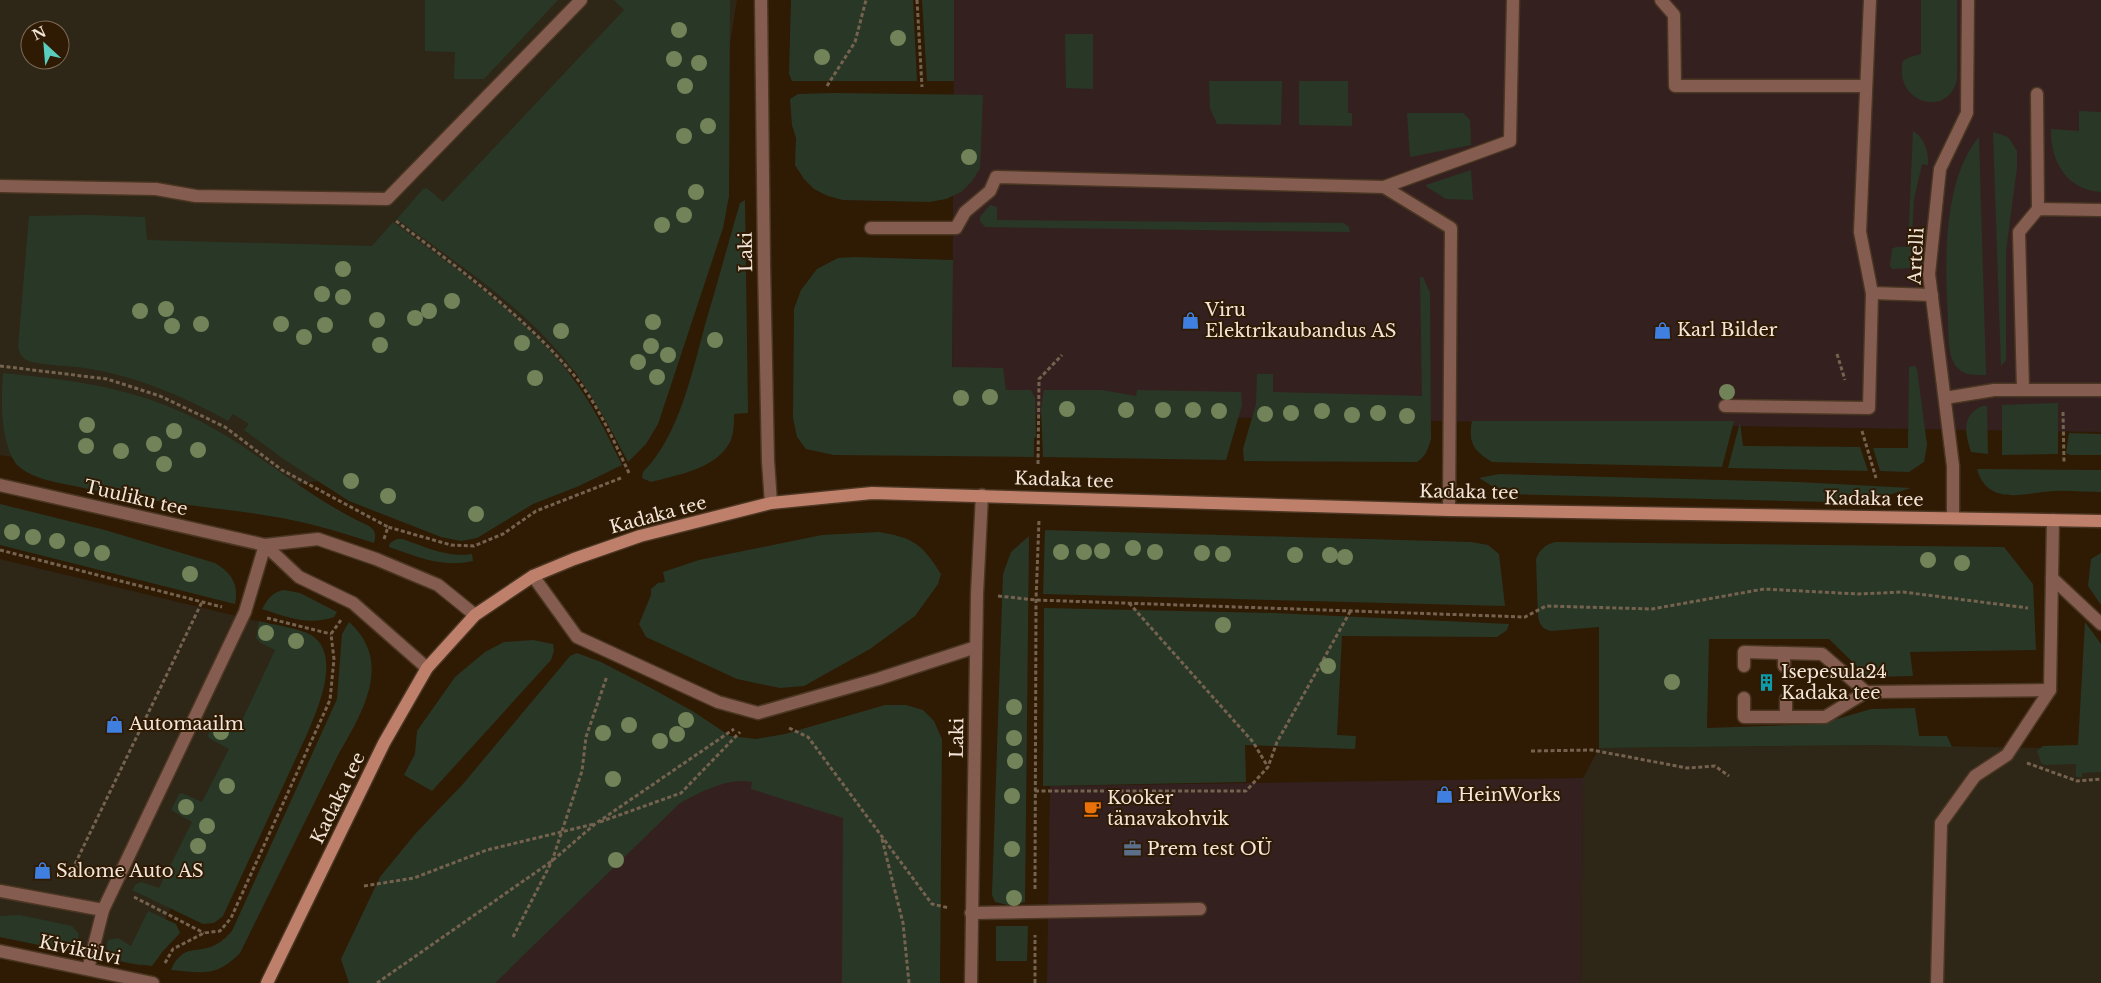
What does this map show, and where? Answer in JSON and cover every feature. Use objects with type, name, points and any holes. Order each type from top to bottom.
[{"type":"main road","name":"Kadaka tee","points":[[267,983],[384,743],[427,668],[475,615],[533,576],[574,559],[640,536],[771,503],[872,493],[1449,510],[2101,521]]},
{"type":"street","points":[[0,186],[156,189],[196,196],[387,199],[581,0]]},
{"type":"street","name":"Laki","points":[[761,0],[764,265],[768,460],[771,503]]},
{"type":"street","points":[[871,228],[956,228],[965,212],[990,191],[996,177],[1384,187],[1510,141],[1513,0]]},
{"type":"street","points":[[1661,0],[1674,15],[1674,86],[1866,86]]},
{"type":"street","points":[[1725,406],[1869,408],[1872,293],[1860,232],[1870,0]]},
{"type":"street","name":"Artelli","points":[[1953,518],[1952,466],[1929,274],[1940,169],[1967,113],[1968,0]]},
{"type":"street","points":[[2023,390],[2019,232],[2038,209],[2037,94]]},
{"type":"street","points":[[1384,187],[1451,228],[1449,510]]},
{"type":"street","points":[[2038,209],[2101,210]]},
{"type":"street","points":[[1872,293],[1932,295]]},
{"type":"street","points":[[1945,398],[1994,390],[2101,390]]},
{"type":"street","name":"Tuuliku tee","points":[[0,484],[265,545],[318,539],[376,559],[438,585],[475,615]]},
{"type":"street","name":"Laki","points":[[971,983],[977,594],[982,495]]},
{"type":"street","points":[[1938,983],[1941,823],[1975,776],[2007,755],[2050,690],[2052,520]]},
{"type":"street","points":[[88,969],[103,910],[246,612],[265,545],[299,577],[353,603],[427,668]]},
{"type":"street","points":[[533,576],[577,637],[718,702],[758,714],[878,679],[976,647]]},
{"type":"street","points":[[2052,578],[2101,624]]},
{"type":"street","points":[[1744,666],[1744,652],[1822,654],[1866,692]]},
{"type":"street","points":[[1784,652],[1784,666]]},
{"type":"street","points":[[1744,698],[1744,717],[1825,717],[1866,692],[2050,690]]},
{"type":"street","points":[[1786,699],[1786,717]]},
{"type":"street","points":[[0,891],[103,910]]},
{"type":"street","points":[[971,913],[1200,909]]},
{"type":"street","name":"Kivikülvi","points":[[0,951],[153,983]]},
{"type":"path","points":[[827,86],[855,42],[866,0]]},
{"type":"path","points":[[917,0],[922,87]]},
{"type":"path","points":[[387,199],[395,220],[484,288],[531,329],[574,375],[602,418],[629,472]]},
{"type":"path","points":[[1038,464],[1039,379],[1062,355]]},
{"type":"path","points":[[0,366],[107,379],[160,396],[225,428],[282,470],[388,527],[451,545],[474,546],[503,534],[536,511],[621,478]]},
{"type":"path","points":[[2062,390],[2064,462]]},
{"type":"path","points":[[1035,983],[1036,600],[1040,497]]},
{"type":"path","points":[[381,546],[388,527]]},
{"type":"path","points":[[0,550],[331,634]]},
{"type":"path","points":[[977,594],[1036,600],[1525,617],[1546,606],[1652,609],[1764,589],[1858,594],[1903,592],[2052,612]]},
{"type":"path","points":[[1129,602],[1254,742],[1268,767]]},
{"type":"path","points":[[1035,791],[1246,791],[1268,767],[1277,742],[1351,610]]},
{"type":"path","points":[[163,968],[173,949],[204,933],[220,931],[231,918],[330,700],[334,659],[331,634],[342,618]]},
{"type":"path","points":[[513,937],[552,861],[582,772],[586,737],[615,654]]},
{"type":"path","points":[[364,886],[414,878],[487,850],[594,824],[681,793],[758,714]]},
{"type":"path","points":[[377,983],[552,861],[594,824],[758,714]]},
{"type":"path","points":[[758,714],[808,737],[932,904],[971,913]]},
{"type":"path","points":[[1530,751],[1592,750],[1687,768],[1715,766],[1729,776]]},
{"type":"path","points":[[2007,755],[2077,780],[2101,779]]},
{"type":"path","points":[[882,836],[903,923],[909,983]]},
{"type":"shaded area","points":[[0,0],[737,0],[720,106],[652,269],[563,381],[379,472],[265,489],[175,483],[0,455]]},
{"type":"shaded area","points":[[954,0],[2101,0],[2101,432],[952,413]]},
{"type":"shaded area","points":[[0,559],[307,633],[142,966],[0,937]]},
{"type":"shaded area","points":[[878,743],[866,983],[473,983],[711,760]]},
{"type":"shaded area","points":[[1879,745],[2101,749],[2101,983],[1581,983],[1583,778],[1599,748]]},
{"type":"shaded area","points":[[1583,778],[1581,983],[1047,983],[1050,786]]},
{"type":"green space","points":[[425,0],[558,0],[484,79],[454,79],[455,52],[425,51]]},
{"type":"green space","points":[[614,0],[730,0],[729,196],[723,228],[658,424],[646,444],[628,462],[604,417],[577,375],[539,330],[480,280],[397,219],[423,189],[427,188],[443,202],[624,10]]},
{"type":"green space","points":[[791,0],[913,0],[917,81],[792,81],[789,74]]},
{"type":"green space","points":[[922,0],[954,0],[954,81],[927,81]]},
{"type":"green space","points":[[1921,0],[1957,0],[1957,79],[1952,91],[1944,99],[1934,102],[1923,101],[1914,96],[1906,87],[1902,75],[1903,61],[1921,54]]},
{"type":"green space","points":[[1065,34],[1093,34],[1093,89],[1066,88]]},
{"type":"green space","points":[[1209,81],[1282,81],[1281,125],[1217,124],[1210,108]]},
{"type":"green space","points":[[1299,81],[1348,81],[1348,113],[1352,113],[1352,126],[1299,125]]},
{"type":"green space","points":[[798,94],[983,95],[980,168],[972,181],[961,192],[946,199],[929,202],[843,200],[828,196],[814,189],[804,179],[795,165],[796,138],[792,125],[790,99]]},
{"type":"green space","points":[[2079,111],[2101,112],[2101,192],[2089,190],[2070,180],[2057,162],[2051,141],[2051,129],[2079,131]]},
{"type":"green space","points":[[1407,113],[1463,113],[1470,120],[1471,145],[1410,157]]},
{"type":"green space","points":[[1913,131],[1925,145],[1928,165],[1922,164],[1914,199],[1910,268],[1892,269],[1890,266],[1892,249],[1908,247]]},
{"type":"green space","points":[[1993,132],[2008,137],[2017,151],[2017,167],[2006,251],[2006,360],[2001,366]]},
{"type":"green space","points":[[1979,137],[1986,375],[1965,373],[1958,369],[1952,360],[1946,274],[1948,225],[1952,200],[1958,177],[1967,155]]},
{"type":"green space","points":[[1471,170],[1473,200],[1446,199],[1426,185]]},
{"type":"green space","points":[[745,200],[748,413],[734,414],[734,428],[730,442],[715,459],[706,465],[684,473],[651,482],[642,478],[643,472],[666,441],[683,403],[740,203]]},
{"type":"green space","points":[[990,205],[997,207],[997,220],[1344,223],[1349,227],[1350,232],[985,227],[980,221],[980,217]]},
{"type":"green space","points":[[88,215],[145,217],[147,240],[372,246],[393,222],[487,293],[553,354],[586,397],[622,465],[579,486],[533,504],[477,538],[461,541],[441,537],[349,501],[285,460],[244,430],[249,424],[233,414],[228,421],[176,395],[123,376],[85,368],[29,361],[22,357],[18,347],[29,216]]},
{"type":"green space","points":[[838,258],[953,260],[952,367],[1003,368],[1006,390],[1031,390],[1035,398],[1036,437],[1034,438],[1034,457],[834,455],[806,449],[797,437],[793,418],[794,309],[801,290],[817,269]]},
{"type":"green space","points":[[1420,277],[1423,277],[1430,293],[1431,439],[1425,455],[1417,462],[1244,461],[1243,449],[1256,404],[1257,374],[1273,374],[1273,392],[1422,396]]},
{"type":"green space","points":[[1915,366],[1917,369],[1927,445],[1924,462],[1909,472],[1880,471],[1873,448],[1908,448],[1909,367]]},
{"type":"green space","points":[[3,373],[114,389],[166,405],[218,431],[329,505],[369,526],[375,533],[374,543],[294,520],[155,501],[54,482],[30,474],[16,464],[7,444],[2,408]]},
{"type":"green space","points":[[1044,390],[1102,390],[1136,396],[1137,390],[1241,392],[1242,405],[1226,460],[1043,457],[1041,409]]},
{"type":"green space","points":[[2058,403],[2058,454],[2002,455],[2002,405]]},
{"type":"green space","points":[[1982,406],[1987,406],[1988,454],[1971,452],[1966,432],[1966,426],[1971,415]]},
{"type":"green space","points":[[1472,421],[1734,421],[1722,467],[1492,462],[1480,454],[1473,445],[1471,435]]},
{"type":"green space","points":[[1740,422],[1743,446],[1860,447],[1868,471],[1728,468]]},
{"type":"green space","points":[[2069,433],[2101,434],[2101,455],[2070,455],[2066,453]]},
{"type":"green space","points":[[1977,469],[2101,470],[2101,492],[2060,491],[2008,495],[1989,489],[1982,481]]},
{"type":"green space","points":[[1499,474],[1798,482],[1911,488],[1872,500],[1830,502],[1505,494],[1479,478]]},
{"type":"green space","points":[[0,504],[105,530],[215,563],[226,571],[233,580],[236,591],[235,604],[0,545]]},
{"type":"green space","points":[[1045,530],[1471,542],[1488,545],[1499,554],[1505,606],[1043,594]]},
{"type":"green space","points":[[879,532],[909,540],[922,549],[941,574],[938,584],[915,616],[870,649],[804,686],[780,688],[737,679],[646,637],[639,624],[651,595],[651,589],[658,583],[665,582],[663,572],[699,560],[822,535]]},
{"type":"green space","points":[[1029,536],[1025,902],[1012,906],[995,902],[992,895],[1003,574],[1011,552]]},
{"type":"green space","points":[[397,539],[403,539],[445,553],[472,554],[473,561],[451,563],[420,558],[389,547],[390,543]]},
{"type":"green space","points":[[1555,542],[2004,547],[2033,584],[2036,650],[1910,652],[1913,676],[1868,677],[1829,639],[1709,639],[1707,728],[1820,724],[1871,709],[1915,708],[1919,736],[1947,736],[1952,747],[1879,745],[1599,748],[1599,627],[1551,631],[1542,627],[1538,617],[1536,559],[1543,548]]},
{"type":"green space","points":[[2101,553],[2101,605],[2088,586],[2091,559]]},
{"type":"green space","points":[[284,590],[300,593],[337,612],[334,617],[324,620],[306,621],[262,609],[273,594]]},
{"type":"green space","points":[[1044,608],[1273,613],[1509,624],[1507,630],[1497,637],[1342,636],[1337,735],[1356,736],[1355,749],[1245,745],[1246,782],[1043,786]]},
{"type":"green space","points":[[259,621],[311,635],[320,644],[325,655],[325,682],[322,696],[308,732],[223,916],[214,923],[203,924],[132,890],[136,884],[141,882],[159,888],[192,822],[171,810],[179,794],[182,793],[202,802],[229,749],[209,738],[208,735],[216,719],[219,718],[239,727],[275,650],[261,643],[256,638]]},
{"type":"green space","points":[[349,622],[362,637],[370,654],[372,671],[364,705],[240,953],[224,966],[208,972],[171,970],[176,961],[186,952],[217,944],[232,931],[337,699],[342,634]]},
{"type":"green space","points":[[2085,622],[2101,644],[2101,772],[2082,773],[2082,777],[2076,777],[2076,764],[2045,765],[2041,763],[2037,751],[2043,746],[2078,745]]},
{"type":"green space","points":[[533,640],[553,644],[554,651],[551,660],[432,791],[404,775],[415,754],[417,731],[455,677],[485,652],[504,642]]},
{"type":"green space","points":[[577,653],[601,662],[651,688],[694,712],[730,736],[756,739],[785,734],[885,705],[906,705],[923,710],[934,721],[942,739],[940,983],[842,983],[843,818],[751,789],[752,782],[743,781],[715,786],[680,803],[495,983],[349,983],[341,959],[380,877],[416,833],[463,784],[570,656]]},
{"type":"green space","points":[[148,911],[176,924],[180,933],[152,966],[121,961],[109,954],[107,948],[108,940],[118,938],[131,946]]},
{"type":"green space","points":[[20,915],[72,926],[79,934],[77,944],[70,950],[63,950],[0,937],[0,916]]},
{"type":"green space","points":[[996,926],[1028,926],[1027,961],[996,961]]},
{"type":"place","name":"Viru Elektrikaubandus AS","points":[[1191,320]]},
{"type":"place","name":"Karl Bilder","points":[[1663,330]]},
{"type":"place","name":"Isepesula24 Kadaka tee","points":[[1767,682]]},
{"type":"place","name":"Automaailm","points":[[115,724]]},
{"type":"place","name":"HeinWorks","points":[[1444,795]]},
{"type":"place","name":"Kooker tänavakohvik","points":[[1093,808]]},
{"type":"place","name":"Prem test OÜ","points":[[1133,849]]},
{"type":"place","name":"Salome Auto AS","points":[[42,871]]}]
